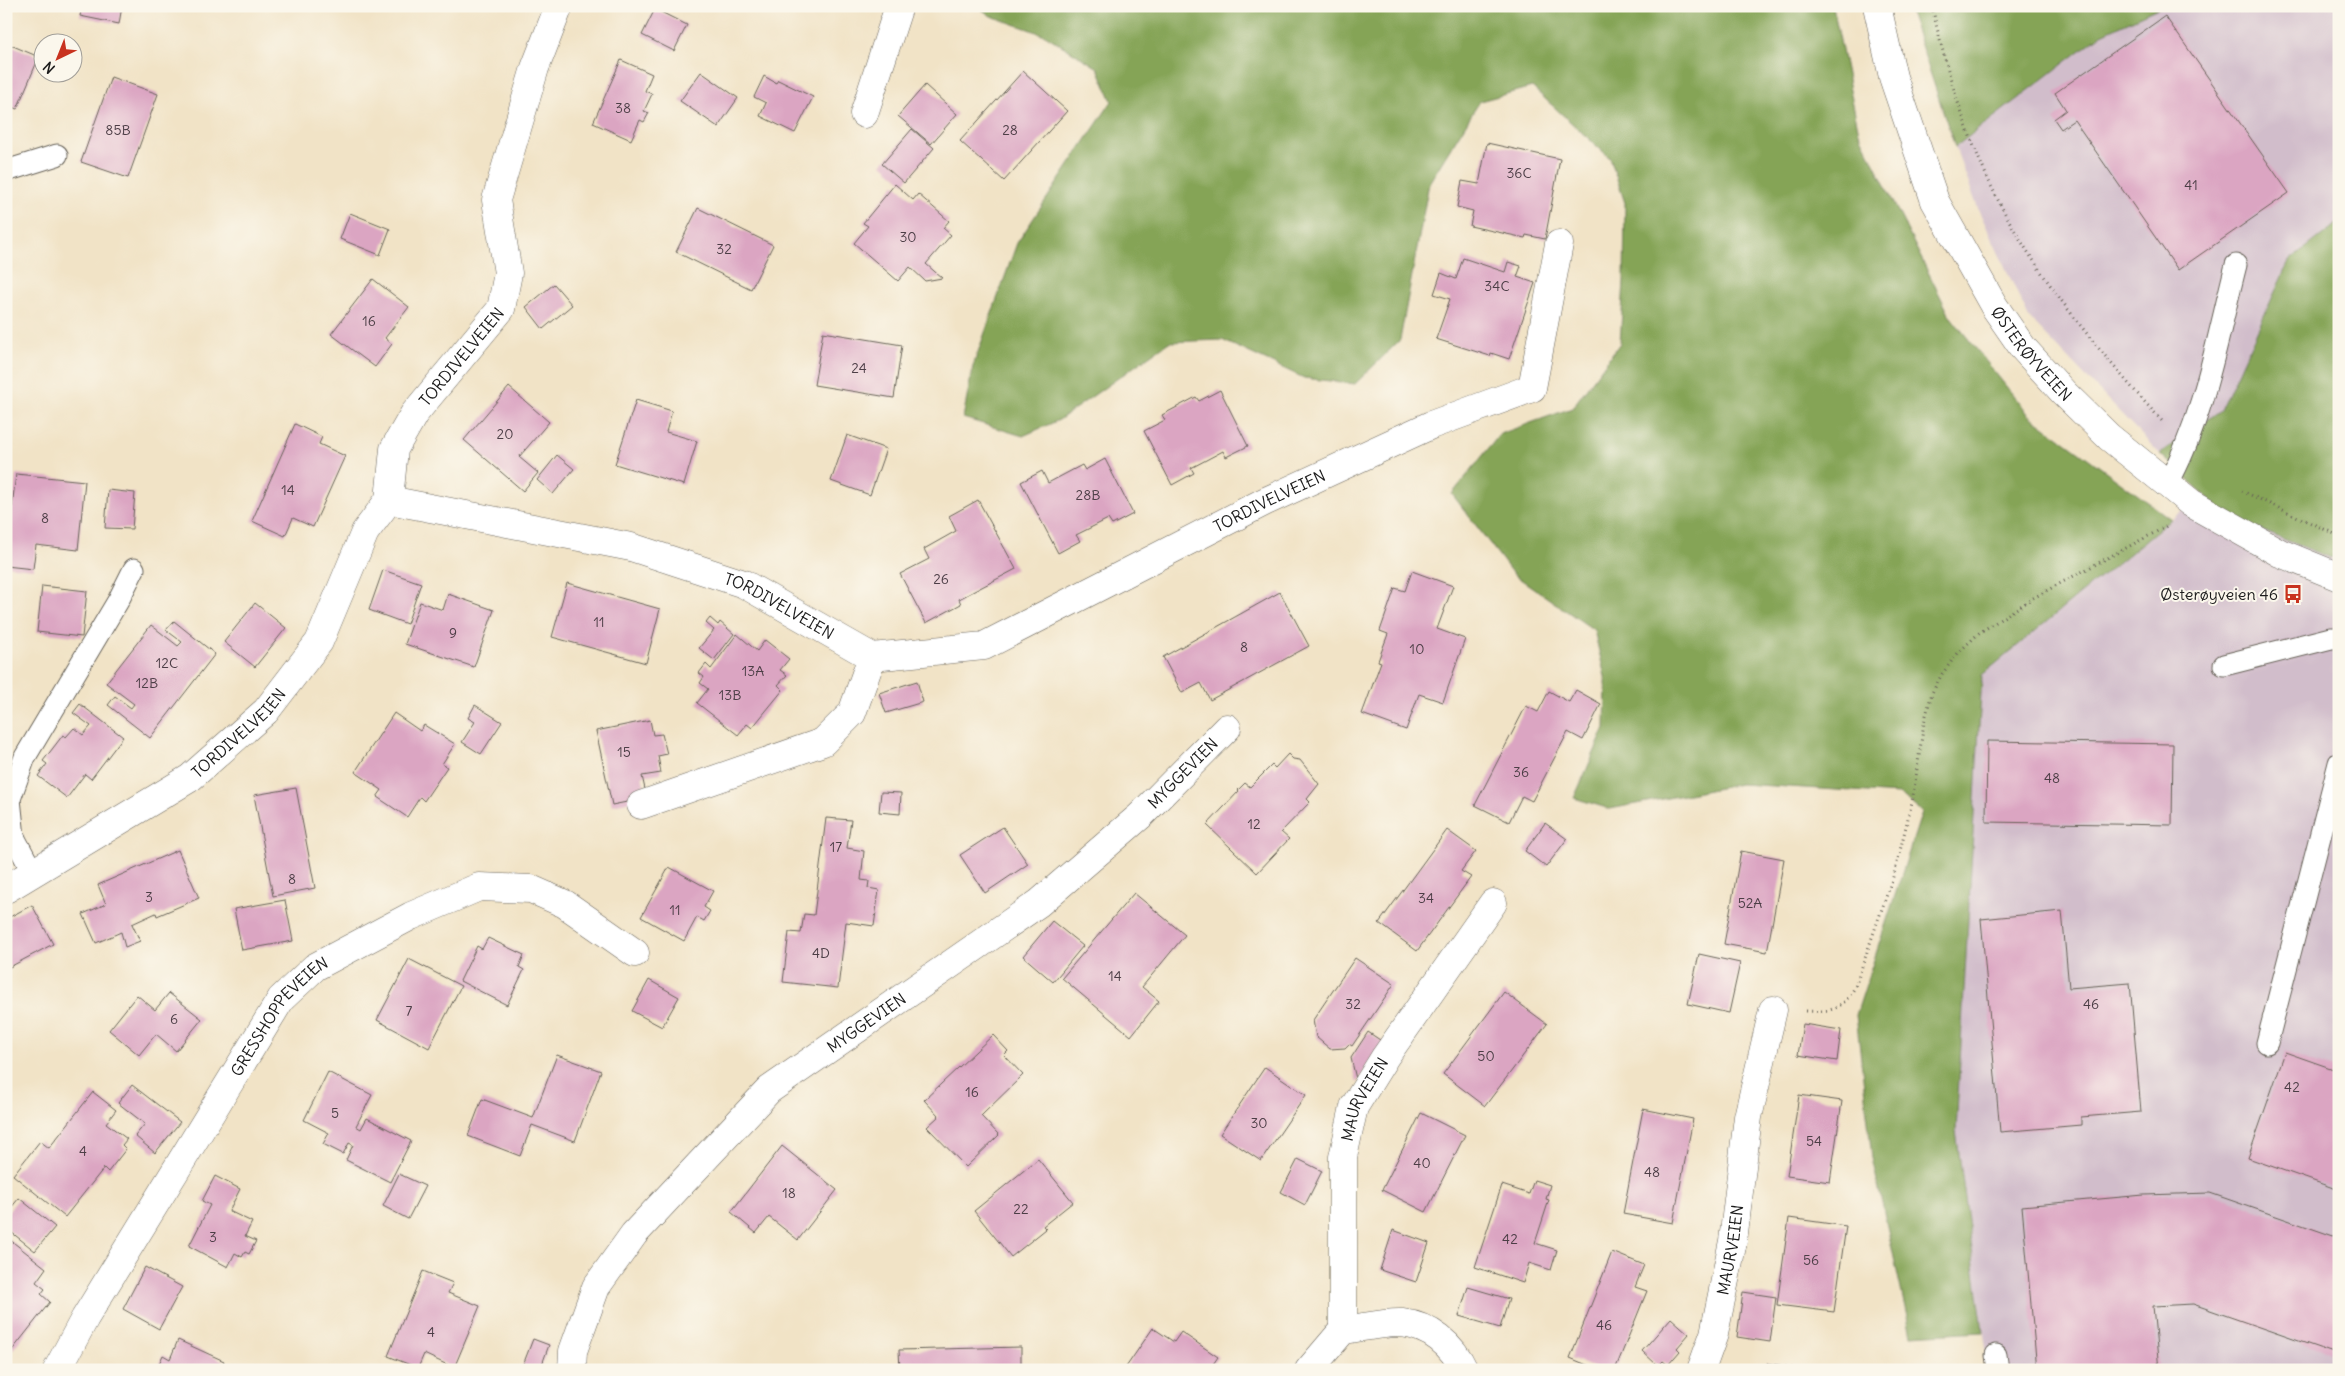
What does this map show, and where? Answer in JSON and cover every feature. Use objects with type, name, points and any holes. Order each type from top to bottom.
[{"type":"street","name":"TORDIVELVEIEN","points":[[6,889],[190,778],[266,711],[319,642],[365,532],[389,500],[394,449],[414,414],[501,309],[508,273],[496,200],[535,68],[559,6]]},
{"type":"street","points":[[864,114],[899,6]]},
{"type":"street","name":"ØSTERØYVEIEN","points":[[1877,6],[1892,77],[1935,201],[1994,306],[2023,348],[2064,393],[2109,437],[2191,503],[2280,553],[2339,577]]},
{"type":"street","name":"TORDIVELVEIEN","points":[[389,500],[631,547],[744,584],[872,657],[984,646],[1282,494],[1431,425],[1532,388],[1559,244]]},
{"type":"street","points":[[641,804],[823,742],[852,713],[872,657]]},
{"type":"street","name":"MYGGEVIEN","points":[[572,1370],[574,1351],[596,1287],[634,1234],[769,1090],[1039,903],[1140,816],[1227,728]]},
{"type":"street","name":"GRESSHOPPEVEIEN","points":[[57,1370],[86,1318],[282,999],[314,967],[411,916],[479,887],[531,889],[565,904],[635,953]]},
{"type":"street","name":"MAURVEIEN","points":[[1343,1330],[1343,1157],[1354,1106],[1385,1057],[1492,903]]},
{"type":"street","name":"MAURVEIEN","points":[[1701,1370],[1714,1334],[1733,1241],[1748,1117],[1773,1010]]},
{"type":"street","points":[[1309,1370],[1343,1330],[1402,1323],[1434,1333],[1458,1356],[1464,1370]]},
{"type":"lane","points":[[6,171],[57,155]]},
{"type":"lane","points":[[2167,485],[2186,446],[2199,405],[2236,266]]},
{"type":"lane","points":[[33,873],[14,837],[10,799],[25,757],[118,601],[134,570]]},
{"type":"lane","points":[[2224,664],[2331,638],[2339,638]]},
{"type":"lane","points":[[2267,1042],[2339,763]]},
{"type":"path","points":[[1932,6],[1960,108],[1980,162],[2007,217],[2041,271],[2089,334],[2151,408],[2186,446]]},
{"type":"path","points":[[2238,489],[2339,536]]},
{"type":"path","points":[[1773,1010],[1833,1010],[1847,1002],[1856,987],[1895,871],[1912,802],[1924,723],[1932,693],[1958,653],[1979,633],[2033,598],[2159,532],[2172,522]]},
{"type":"shaded area","points":[[2162,6],[2339,6],[2339,222],[2289,261],[2221,410],[2160,454],[2029,318],[1979,211],[1955,147],[2102,34]]},
{"type":"shaded area","points":[[2191,503],[2339,561],[2339,1370],[1989,1370],[1956,1131],[1982,675]]},
{"type":"green space","points":[[977,6],[1833,6],[1859,133],[1950,316],[2029,415],[2171,519],[1982,675],[1956,1131],[1983,1331],[1911,1335],[1872,1158],[1856,1015],[1922,812],[1899,794],[1741,784],[1610,809],[1574,798],[1605,728],[1606,681],[1594,630],[1513,574],[1452,494],[1500,434],[1572,408],[1620,343],[1624,281],[1625,203],[1610,158],[1532,87],[1480,101],[1429,183],[1400,340],[1355,384],[1304,378],[1222,340],[1169,342],[1059,420],[1023,436],[963,418],[973,366],[1017,243],[1112,101],[1098,68],[1045,35],[991,16]]},
{"type":"green space","points":[[1908,6],[2162,6],[2102,34],[1955,147]]},
{"type":"green space","points":[[2339,222],[2339,561],[2230,518],[2160,454],[2221,410],[2289,261]]},
{"type":"building","points":[[6,6],[12,6],[10,13],[6,12]]},
{"type":"building","points":[[82,6],[122,6],[119,24],[80,16]]},
{"type":"building","points":[[655,9],[687,25],[674,51],[642,35]]},
{"type":"building","points":[[2165,16],[2289,193],[2178,270],[2074,120],[2061,129],[2054,119],[2066,110],[2055,93]]},
{"type":"building","points":[[6,43],[32,54],[32,74],[17,109],[6,105]]},
{"type":"building","points":[[621,60],[652,74],[645,91],[652,94],[644,111],[649,113],[644,122],[640,120],[631,140],[593,123]]},
{"type":"building","points":[[1023,71],[1067,111],[1004,181],[960,141]]},
{"type":"building","points":[[701,72],[738,98],[718,127],[680,101]]},
{"type":"building","points":[[764,76],[776,83],[778,80],[813,97],[795,133],[760,116],[766,103],[754,97]]},
{"type":"building","points":[[111,77],[158,94],[128,178],[81,162]]},
{"type":"building","points":[[925,85],[957,114],[931,144],[898,116]]},
{"type":"building","points":[[912,129],[934,148],[904,183],[882,164]]},
{"type":"building","points":[[1487,143],[1560,159],[1545,239],[1526,235],[1525,238],[1470,226],[1473,211],[1457,207],[1462,181],[1479,184]]},
{"type":"building","points":[[895,184],[913,200],[918,194],[949,221],[943,228],[951,235],[926,264],[942,278],[925,281],[910,267],[898,281],[854,243],[868,226],[863,223]]},
{"type":"building","points":[[698,208],[773,245],[751,289],[676,252]]},
{"type":"building","points":[[350,213],[390,229],[380,255],[340,239]]},
{"type":"building","points":[[1463,258],[1505,272],[1508,262],[1521,266],[1517,277],[1535,283],[1509,359],[1491,353],[1490,356],[1436,339],[1450,299],[1434,294],[1441,273],[1456,279]]},
{"type":"building","points":[[373,279],[409,307],[385,338],[392,344],[375,367],[331,334]]},
{"type":"building","points":[[554,284],[572,305],[543,329],[526,307]]},
{"type":"building","points":[[823,332],[902,345],[894,398],[814,385]]},
{"type":"building","points":[[509,387],[549,422],[519,457],[538,473],[523,491],[464,440]]},
{"type":"building","points":[[1220,390],[1248,446],[1226,457],[1223,451],[1191,468],[1194,473],[1172,485],[1144,431],[1165,420],[1162,415],[1196,397],[1199,401]]},
{"type":"building","points":[[636,400],[672,411],[666,432],[697,441],[684,485],[615,464]]},
{"type":"building","points":[[295,424],[322,437],[319,444],[345,456],[313,527],[293,518],[285,536],[252,521]]},
{"type":"building","points":[[847,435],[886,449],[870,495],[831,481]]},
{"type":"building","points":[[557,455],[574,469],[553,494],[537,480]]},
{"type":"building","points":[[1105,459],[1133,514],[1112,525],[1108,519],[1076,535],[1080,541],[1058,553],[1021,482],[1042,471],[1048,483],[1082,465],[1085,470]]},
{"type":"building","points":[[16,474],[85,481],[78,550],[36,545],[33,569],[6,566],[6,506],[12,507]]},
{"type":"building","points":[[108,490],[135,493],[132,529],[105,528]]},
{"type":"building","points":[[978,500],[1016,569],[959,599],[961,604],[926,623],[900,574],[929,559],[924,549],[956,531],[949,516]]},
{"type":"building","points":[[383,570],[421,583],[407,624],[369,610]]},
{"type":"building","points":[[1412,571],[1453,586],[1437,629],[1465,639],[1443,702],[1419,694],[1406,730],[1362,714],[1381,662],[1378,661],[1388,634],[1380,631],[1395,588],[1405,591]]},
{"type":"building","points":[[567,583],[660,609],[646,663],[552,637]]},
{"type":"building","points":[[42,586],[87,591],[82,637],[37,632]]},
{"type":"building","points":[[1280,592],[1309,646],[1210,700],[1201,683],[1182,693],[1163,657]]},
{"type":"building","points":[[448,594],[494,610],[474,667],[405,644],[420,602],[443,610]]},
{"type":"building","points":[[255,603],[286,628],[255,667],[224,642]]},
{"type":"building","points":[[710,618],[718,625],[720,622],[734,634],[714,660],[699,648],[714,630],[706,623]]},
{"type":"building","points":[[174,621],[215,654],[150,738],[108,705],[115,696],[131,708],[134,704],[106,683],[151,625],[178,646],[182,642],[166,630]]},
{"type":"building","points":[[737,634],[757,651],[765,640],[789,659],[780,670],[787,675],[778,685],[783,690],[752,728],[747,724],[738,735],[697,703],[708,689],[700,683],[704,677],[699,673],[706,664],[711,669]]},
{"type":"building","points":[[917,681],[923,702],[886,713],[879,693]]},
{"type":"building","points":[[1576,690],[1601,704],[1583,740],[1568,732],[1532,801],[1522,796],[1509,822],[1475,805],[1526,706],[1538,712],[1549,691],[1569,702]]},
{"type":"building","points":[[80,704],[123,737],[91,779],[85,774],[67,798],[38,776],[47,764],[43,761],[63,735],[66,737],[74,728],[83,735],[91,726],[73,713]]},
{"type":"building","points":[[475,705],[502,722],[481,754],[462,742],[475,722],[468,718]]},
{"type":"building","points":[[394,713],[420,731],[424,725],[455,744],[442,764],[447,767],[424,801],[420,797],[407,817],[377,797],[382,790],[355,772]]},
{"type":"building","points":[[650,720],[653,735],[662,734],[667,754],[658,756],[661,773],[642,776],[647,798],[612,805],[596,731]]},
{"type":"building","points":[[1987,741],[2173,744],[2172,825],[1986,822]]},
{"type":"building","points":[[1288,754],[1293,759],[1300,760],[1319,784],[1307,799],[1310,802],[1281,832],[1289,839],[1257,873],[1207,825],[1245,783],[1250,787],[1272,765],[1275,768]]},
{"type":"building","points":[[296,788],[315,888],[273,896],[254,795]]},
{"type":"building","points":[[881,792],[901,793],[900,814],[879,812]]},
{"type":"building","points":[[826,818],[851,820],[847,848],[864,851],[861,880],[869,881],[868,888],[879,890],[874,926],[846,922],[838,988],[783,982],[789,932],[801,933],[804,914],[814,915]]},
{"type":"building","points":[[1545,823],[1567,839],[1546,867],[1525,851]]},
{"type":"building","points":[[1003,827],[1028,864],[985,893],[960,855]]},
{"type":"building","points":[[1447,830],[1476,851],[1461,871],[1471,877],[1417,951],[1379,923]]},
{"type":"building","points":[[178,850],[199,898],[157,916],[156,913],[132,924],[140,941],[125,947],[121,932],[96,943],[83,914],[106,904],[98,885]]},
{"type":"building","points":[[1741,851],[1784,859],[1767,952],[1724,944]]},
{"type":"building","points":[[669,867],[713,891],[704,907],[710,911],[704,921],[697,917],[684,941],[641,917]]},
{"type":"building","points":[[1134,893],[1185,935],[1142,987],[1159,1001],[1131,1036],[1062,978]]},
{"type":"building","points":[[285,900],[293,941],[242,950],[234,909]]},
{"type":"building","points":[[32,905],[53,944],[6,969],[6,919]]},
{"type":"building","points":[[2062,911],[2069,988],[2130,983],[2141,1112],[2081,1117],[2081,1125],[2000,1132],[1981,919]]},
{"type":"building","points":[[1052,921],[1083,946],[1053,982],[1023,956]]},
{"type":"building","points":[[488,938],[524,955],[519,967],[524,970],[507,1005],[460,981],[477,946],[482,949]]},
{"type":"building","points":[[1699,954],[1740,963],[1729,1013],[1688,1004]]},
{"type":"building","points":[[1355,958],[1394,984],[1352,1046],[1349,1044],[1345,1048],[1330,1049],[1316,1037],[1313,1020]]},
{"type":"building","points":[[409,959],[461,986],[429,1048],[377,1020]]},
{"type":"building","points":[[649,980],[679,997],[662,1027],[632,1011]]},
{"type":"building","points":[[1504,992],[1547,1024],[1485,1106],[1443,1074]]},
{"type":"building","points":[[169,993],[202,1019],[176,1051],[156,1034],[139,1055],[109,1030],[137,995],[155,1010]]},
{"type":"building","points":[[1803,1024],[1841,1030],[1837,1061],[1798,1055]]},
{"type":"building","points":[[1368,1032],[1383,1042],[1357,1083],[1351,1058]]},
{"type":"building","points":[[993,1035],[1008,1051],[1004,1055],[1023,1075],[981,1116],[999,1135],[966,1167],[927,1127],[939,1116],[924,1100]]},
{"type":"building","points":[[2285,1052],[2339,1071],[2339,1190],[2248,1158]]},
{"type":"building","points":[[557,1055],[601,1071],[575,1141],[532,1125],[520,1156],[468,1136],[482,1099],[533,1118]]},
{"type":"building","points":[[1265,1067],[1306,1095],[1261,1161],[1220,1134]]},
{"type":"building","points":[[328,1072],[372,1095],[356,1126],[361,1129],[367,1118],[411,1141],[390,1182],[346,1160],[353,1145],[349,1143],[343,1154],[323,1144],[329,1133],[304,1120]]},
{"type":"building","points":[[132,1085],[180,1122],[155,1153],[135,1136],[145,1124],[118,1103]]},
{"type":"building","points":[[93,1092],[116,1110],[106,1123],[127,1139],[122,1145],[126,1149],[108,1172],[104,1168],[65,1217],[13,1175],[40,1141],[49,1148]]},
{"type":"building","points":[[1799,1095],[1842,1101],[1830,1182],[1787,1176]]},
{"type":"building","points":[[1643,1109],[1693,1119],[1673,1223],[1623,1214]]},
{"type":"building","points":[[1421,1113],[1465,1135],[1426,1212],[1382,1190]]},
{"type":"building","points":[[782,1146],[837,1190],[798,1240],[769,1217],[756,1233],[731,1212]]},
{"type":"building","points":[[1038,1159],[1073,1202],[1043,1226],[1046,1229],[1011,1257],[974,1211]]},
{"type":"building","points":[[1298,1159],[1322,1171],[1305,1205],[1281,1192]]},
{"type":"building","points":[[399,1174],[425,1186],[408,1219],[383,1206]]},
{"type":"building","points":[[215,1176],[240,1189],[229,1211],[252,1222],[245,1236],[256,1241],[249,1254],[245,1252],[242,1257],[235,1253],[228,1267],[189,1246],[210,1205],[202,1201]]},
{"type":"building","points":[[1534,1180],[1550,1185],[1546,1199],[1549,1200],[1535,1243],[1557,1250],[1551,1270],[1529,1263],[1523,1283],[1475,1267],[1502,1185],[1529,1194]]},
{"type":"building","points":[[2210,1193],[2339,1238],[2339,1355],[2193,1304],[2153,1306],[2159,1370],[2037,1370],[2022,1206],[2144,1195]]},
{"type":"building","points":[[19,1198],[55,1227],[35,1251],[6,1228],[6,1214]]},
{"type":"building","points":[[1789,1218],[1846,1226],[1834,1312],[1777,1305]]},
{"type":"building","points":[[1393,1230],[1429,1243],[1416,1282],[1380,1270]]},
{"type":"building","points":[[9,1239],[46,1268],[36,1282],[45,1289],[41,1294],[50,1302],[6,1358],[6,1242]]},
{"type":"building","points":[[1612,1252],[1644,1265],[1635,1287],[1647,1291],[1615,1370],[1599,1370],[1570,1358]]},
{"type":"building","points":[[145,1267],[182,1287],[159,1329],[123,1309]]},
{"type":"building","points":[[423,1271],[453,1283],[448,1293],[480,1306],[454,1368],[424,1354],[418,1368],[388,1356]]},
{"type":"building","points":[[1468,1287],[1509,1299],[1500,1328],[1459,1316]]},
{"type":"building","points":[[1743,1292],[1776,1297],[1770,1342],[1737,1337]]},
{"type":"building","points":[[1671,1318],[1689,1334],[1677,1348],[1680,1351],[1668,1365],[1663,1361],[1658,1366],[1642,1351]]},
{"type":"building","points":[[1153,1328],[1174,1342],[1181,1332],[1218,1357],[1209,1370],[1124,1370]]},
{"type":"building","points":[[533,1339],[549,1345],[540,1370],[521,1370]]},
{"type":"building","points":[[178,1340],[224,1361],[221,1370],[156,1370],[163,1355],[170,1359]]},
{"type":"building","points":[[1021,1347],[1021,1370],[900,1370],[899,1350]]},
{"type":"building","points":[[1767,1363],[1802,1369],[1802,1370],[1766,1370]]},
{"type":"place","name":"Østerøyveien 46","points":[[2293,594]]}]
